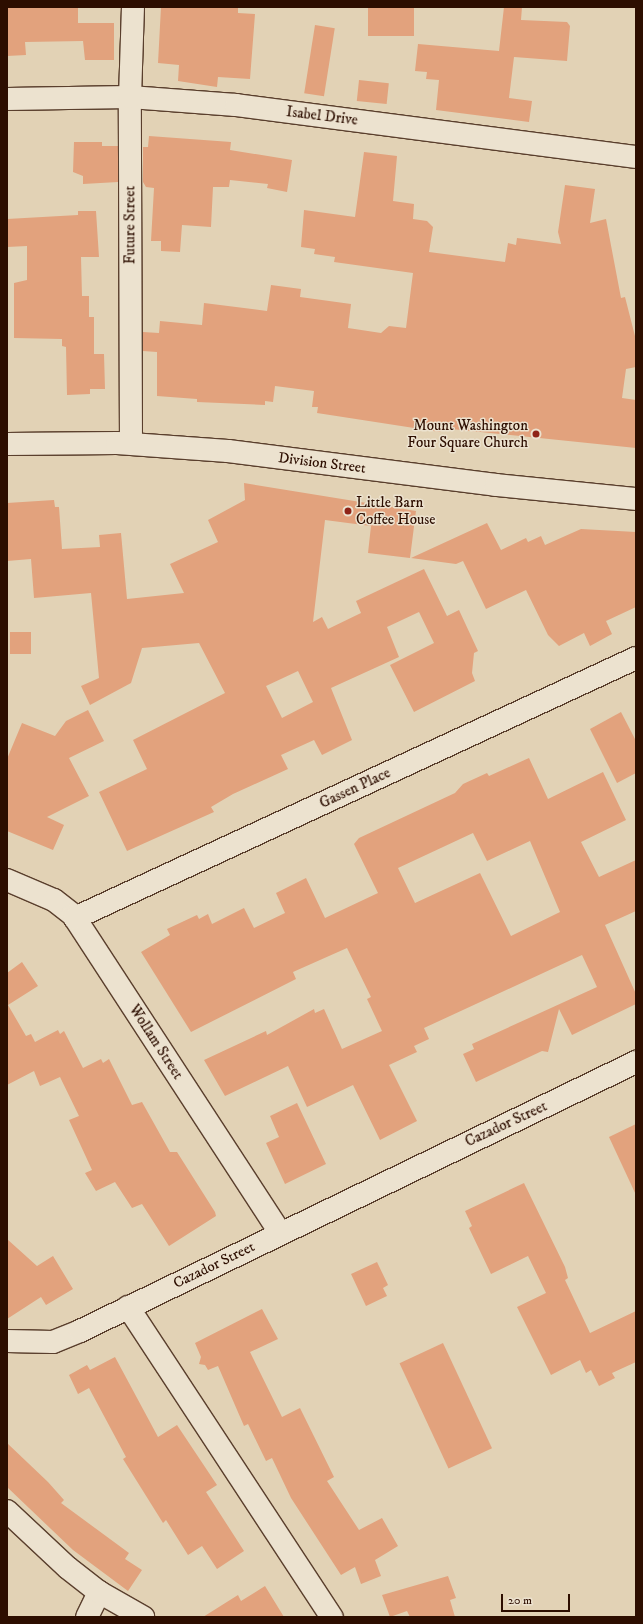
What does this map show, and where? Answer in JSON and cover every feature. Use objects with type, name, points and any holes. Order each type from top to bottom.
[{"type":"street","name":"Future Street","points":[[131,443],[130,97],[133,7]]},
{"type":"street","name":"Isabel Drive","points":[[7,99],[130,97],[236,105],[636,157]]},
{"type":"street","name":"Division Street","points":[[7,444],[131,443],[228,451],[496,485],[636,498]]},
{"type":"street","name":"Gassen Place","points":[[75,918],[636,658]]},
{"type":"street","name":"Wollam Street","points":[[7,880],[54,900],[75,918],[280,1232]]},
{"type":"street","name":"Cazador Street","points":[[7,1341],[53,1342],[636,1062]]},
{"type":"street","points":[[128,1307],[332,1617]]},
{"type":"street","points":[[7,1511],[68,1568],[99,1592],[143,1617]]},
{"type":"street","points":[[87,1617],[99,1592]]},
{"type":"building","points":[[7,7],[78,7],[78,23],[114,23],[114,60],[85,60],[83,41],[25,42],[26,55],[7,56]]},
{"type":"building","points":[[161,7],[238,7],[238,13],[255,14],[250,79],[218,77],[217,87],[178,81],[179,65],[158,63]]},
{"type":"building","points":[[368,7],[414,7],[414,36],[368,36]]},
{"type":"building","points":[[504,7],[522,7],[521,20],[567,22],[570,26],[567,61],[514,57],[509,98],[532,101],[529,122],[436,110],[439,80],[426,79],[427,72],[415,71],[418,44],[499,51]]},
{"type":"building","points":[[315,25],[335,28],[324,96],[304,93]]},
{"type":"building","points":[[359,80],[389,83],[387,104],[357,101]]},
{"type":"building","points":[[149,136],[231,142],[230,150],[292,160],[287,192],[267,188],[268,184],[230,180],[229,187],[213,187],[211,227],[182,225],[180,252],[161,251],[161,241],[151,241],[154,188],[146,187],[143,182],[143,147],[148,147]]},
{"type":"building","points":[[74,142],[102,142],[102,146],[118,146],[118,182],[83,184],[83,176],[73,172]]},
{"type":"building","points":[[364,152],[397,156],[393,201],[414,204],[413,219],[427,221],[433,227],[429,252],[505,262],[508,243],[516,245],[517,238],[561,244],[558,232],[565,185],[595,189],[590,223],[606,219],[621,298],[625,297],[636,340],[636,367],[626,369],[622,398],[636,400],[636,448],[441,428],[440,432],[317,413],[318,407],[312,407],[314,391],[275,386],[273,402],[265,401],[265,405],[197,402],[197,399],[157,396],[157,352],[143,351],[143,332],[159,333],[160,321],[202,325],[204,303],[267,311],[271,285],[301,289],[300,297],[351,304],[348,328],[381,333],[389,326],[406,328],[413,273],[334,262],[335,257],[314,254],[315,249],[301,247],[304,210],[355,217]]},
{"type":"building","points":[[78,211],[96,211],[99,257],[81,257],[82,296],[89,296],[89,317],[94,317],[94,354],[104,354],[105,389],[90,389],[90,394],[67,395],[66,347],[62,346],[62,339],[14,338],[14,283],[27,280],[27,246],[7,247],[7,219],[78,215]]},
{"type":"building","points":[[244,483],[416,511],[410,558],[368,553],[371,526],[325,520],[313,622],[322,617],[328,629],[361,613],[356,601],[424,569],[447,616],[459,610],[478,651],[474,653],[472,673],[475,681],[414,712],[390,665],[434,643],[419,612],[387,627],[399,657],[331,688],[352,740],[322,755],[314,740],[281,755],[288,769],[233,794],[211,807],[214,812],[127,851],[99,792],[147,769],[133,740],[225,693],[199,643],[142,648],[131,683],[90,705],[81,686],[99,678],[91,593],[34,598],[31,559],[7,561],[7,503],[54,500],[55,507],[59,507],[62,549],[100,547],[99,535],[121,533],[127,599],[184,593],[170,564],[218,542],[208,520],[245,500]],"holes":[[[298,671],[313,702],[282,718],[266,686]]]},
{"type":"building","points":[[487,523],[501,550],[526,538],[528,542],[541,536],[545,545],[581,529],[636,532],[636,607],[606,621],[612,634],[590,646],[584,633],[559,646],[548,635],[526,590],[486,609],[463,561],[456,564],[411,558]]},
{"type":"building","points":[[10,632],[31,632],[31,654],[10,654]]},
{"type":"building","points":[[88,710],[104,741],[69,758],[89,796],[47,817],[64,825],[53,850],[7,831],[7,759],[22,723],[55,736],[66,721]]},
{"type":"building","points":[[621,712],[636,741],[636,773],[617,783],[590,729]]},
{"type":"building","points":[[529,758],[548,799],[603,772],[626,820],[581,842],[599,877],[636,860],[636,911],[605,925],[636,994],[636,1004],[572,1035],[559,1009],[548,1052],[542,1051],[476,1082],[463,1054],[474,1049],[472,1044],[597,987],[582,955],[424,1028],[429,1039],[414,1046],[417,1052],[389,1065],[417,1121],[380,1140],[353,1085],[307,1107],[288,1066],[225,1096],[204,1060],[266,1031],[267,1035],[314,1009],[315,1013],[324,1009],[342,1049],[382,1031],[367,999],[371,997],[347,948],[293,972],[296,979],[191,1032],[141,952],[170,935],[167,929],[197,915],[199,919],[208,914],[212,924],[244,908],[254,928],[285,913],[276,893],[306,878],[325,918],[378,893],[354,844],[359,838],[455,793],[463,784],[487,773],[489,776]],"holes":[[[473,833],[487,861],[530,841],[560,912],[511,936],[480,873],[415,903],[398,868]]]},
{"type":"building","points":[[22,962],[38,986],[8,1005],[26,1036],[31,1034],[35,1042],[58,1030],[60,1034],[64,1031],[83,1068],[101,1059],[103,1063],[109,1059],[132,1105],[142,1102],[170,1152],[177,1152],[215,1212],[216,1216],[169,1246],[142,1204],[132,1208],[115,1182],[96,1191],[85,1173],[92,1170],[69,1120],[79,1116],[60,1077],[40,1086],[34,1071],[7,1085],[7,973]]},
{"type":"building","points":[[297,1103],[326,1164],[285,1184],[266,1143],[279,1137],[270,1116]]},
{"type":"building","points":[[636,1124],[636,1195],[609,1137]]},
{"type":"building","points":[[524,1183],[565,1267],[568,1278],[565,1280],[590,1333],[636,1311],[636,1362],[612,1373],[615,1378],[599,1386],[591,1370],[586,1373],[580,1360],[551,1375],[517,1307],[546,1293],[528,1256],[491,1274],[469,1228],[472,1226],[465,1211]]},
{"type":"building","points":[[7,1239],[37,1266],[53,1256],[73,1289],[46,1305],[41,1297],[7,1319]]},
{"type":"building","points":[[377,1262],[388,1285],[383,1288],[387,1296],[366,1306],[351,1274]]},
{"type":"building","points":[[262,1309],[278,1339],[250,1352],[282,1417],[300,1408],[334,1477],[327,1481],[359,1530],[382,1518],[398,1546],[375,1560],[381,1576],[361,1584],[355,1567],[341,1575],[291,1498],[272,1458],[266,1461],[248,1424],[244,1426],[218,1366],[208,1370],[205,1365],[199,1364],[201,1357],[195,1343]]},
{"type":"building","points":[[443,1343],[492,1448],[449,1468],[399,1363]]},
{"type":"building","points":[[115,1357],[158,1437],[177,1425],[217,1485],[206,1492],[244,1551],[217,1569],[202,1546],[188,1555],[166,1520],[163,1523],[123,1459],[126,1457],[89,1388],[78,1394],[69,1375],[87,1365],[90,1370]]},
{"type":"building","points":[[7,1443],[48,1482],[64,1500],[61,1503],[129,1553],[125,1559],[142,1570],[128,1591],[73,1550],[7,1487]]},
{"type":"building","points":[[448,1576],[456,1598],[450,1600],[455,1617],[410,1617],[407,1611],[390,1617],[382,1595]]},
{"type":"building","points":[[265,1586],[284,1617],[203,1617],[238,1595],[241,1601]]},
{"type":"place","name":"Mount Washington Four Square Church","points":[[536,434]]},
{"type":"place","name":"Little Barn Coffee House","points":[[348,511]]}]
